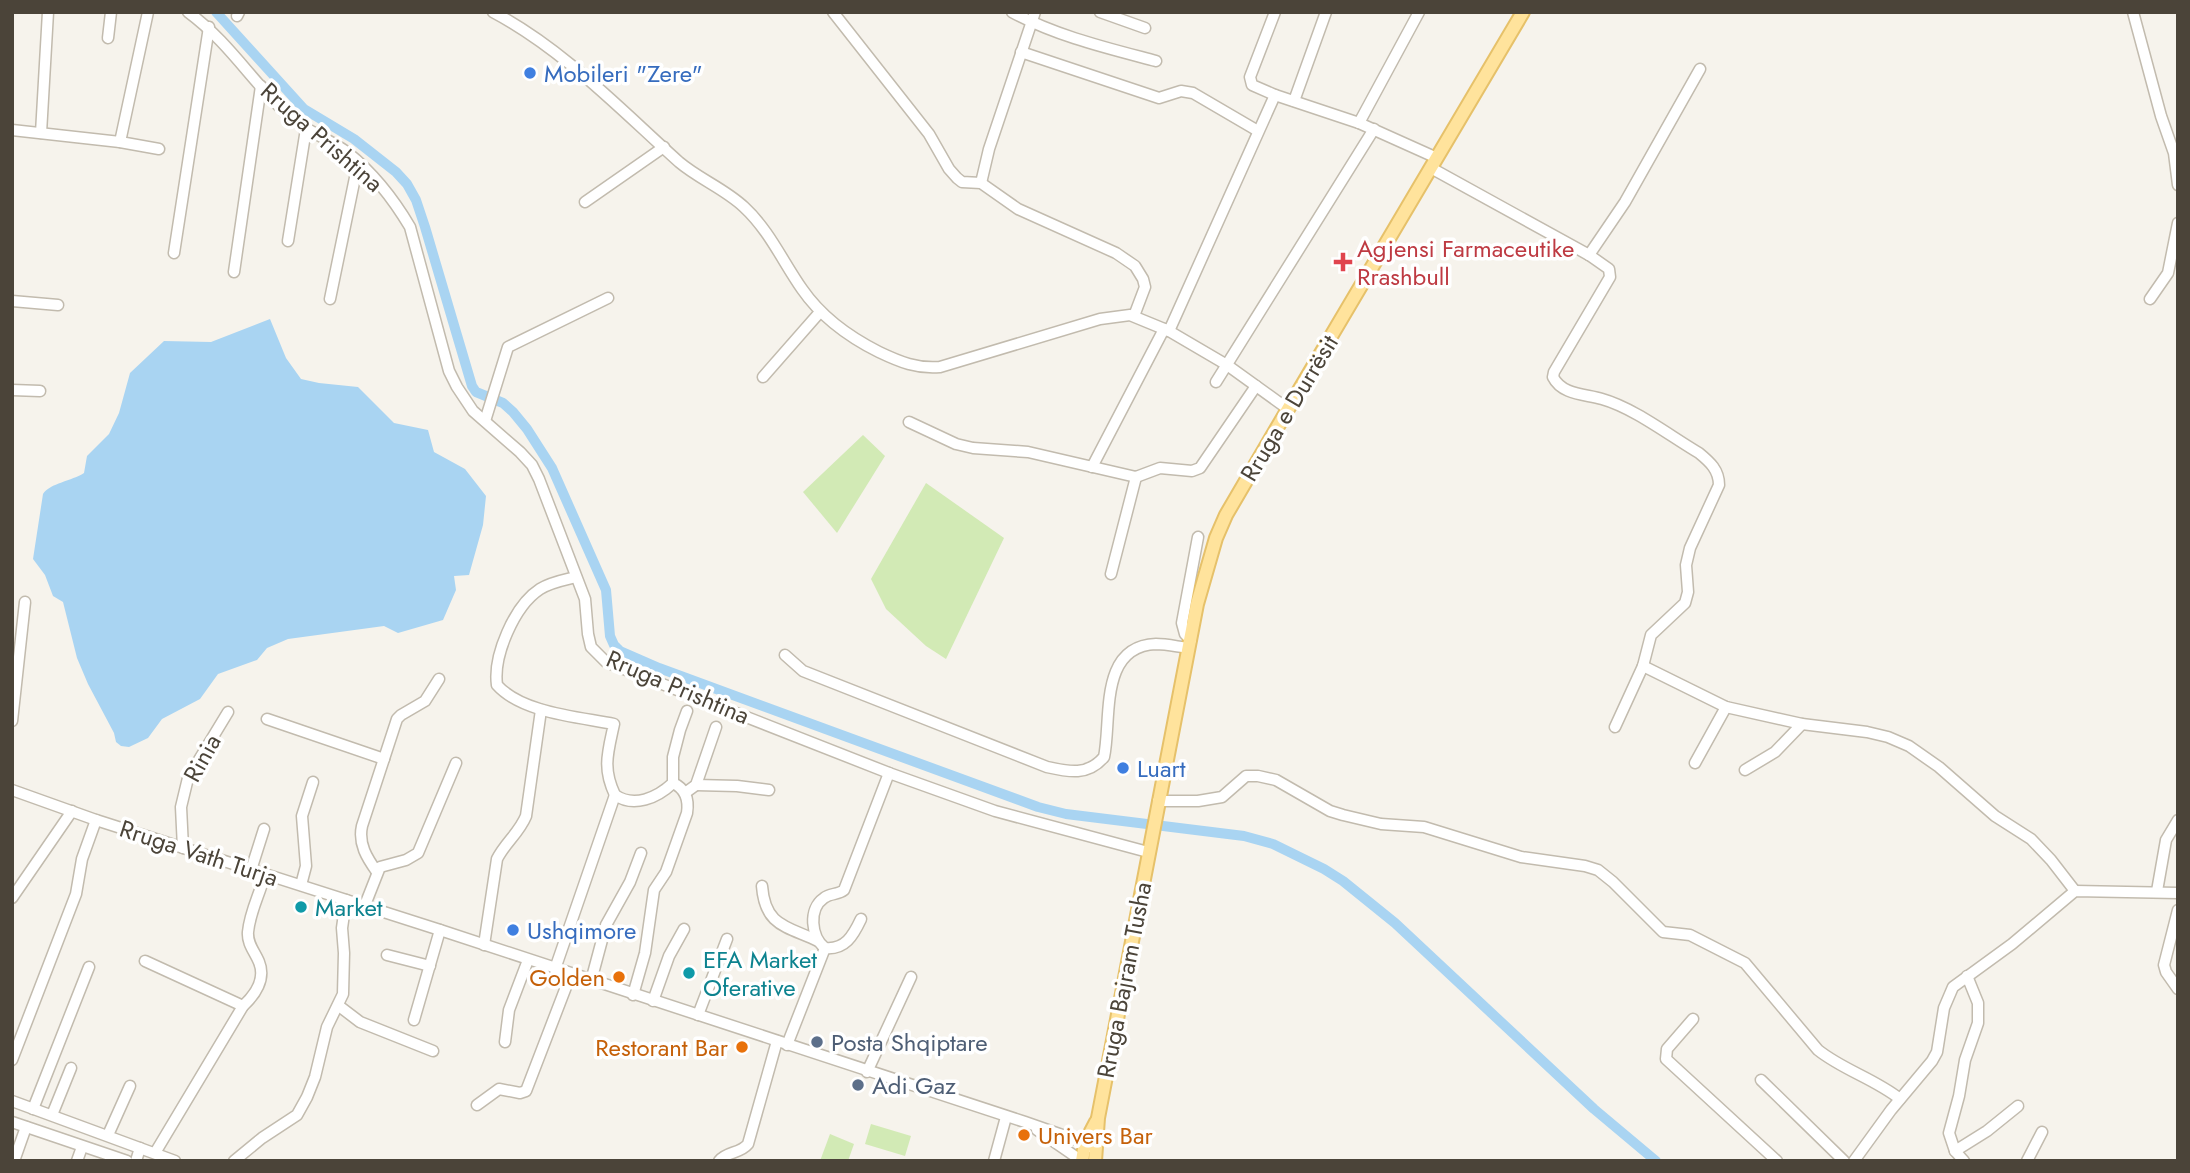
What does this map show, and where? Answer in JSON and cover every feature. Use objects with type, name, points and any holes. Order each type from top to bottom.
[{"type":"main road","name":"Rruga e Durrësit","points":[[1149,847],[1197,604],[1216,538],[1226,515],[1523,12]]},
{"type":"main road","name":"Rruga Bajram Tusha","points":[[1096,1156],[1098,1118],[1149,847]]},
{"type":"main road","name":"Rruga Bajram Tusha","points":[[1082,1161],[1085,1143],[1098,1118]]},
{"type":"street","points":[[41,132],[48,12]]},
{"type":"street","points":[[108,38],[111,12]]},
{"type":"street","points":[[120,142],[148,12]]},
{"type":"street","name":"Rruga Prishtina","points":[[188,12],[208,27],[261,86],[306,129],[348,153],[383,188],[410,228],[449,371],[465,401],[531,465],[539,479],[585,599],[591,647],[606,662],[889,773],[995,811],[1149,847]]},
{"type":"street","points":[[493,12],[544,43],[681,163],[728,194],[753,215],[820,312],[847,334],[870,347],[897,360],[926,368],[962,361],[1124,314],[1167,330],[1227,365],[1287,410]]},
{"type":"street","points":[[834,12],[929,134],[949,169],[962,182],[981,183],[1018,209],[1116,253],[1135,267],[1145,287],[1134,316]]},
{"type":"street","points":[[1012,12],[1033,17],[1087,42],[1156,61]]},
{"type":"street","points":[[1100,12],[1144,28]]},
{"type":"street","points":[[1275,12],[1250,80],[1256,88],[1374,130],[1609,268],[1609,276],[1555,372],[1553,377],[1556,384],[1577,394],[1604,400],[1632,413],[1699,453],[1709,461],[1719,476],[1719,485],[1688,556],[1685,603],[1651,635],[1643,666],[1615,727]]},
{"type":"street","points":[[1294,101],[1326,12]]},
{"type":"street","points":[[1359,123],[1419,12]]},
{"type":"street","points":[[2133,12],[2174,153],[2178,185]]},
{"type":"street","points":[[981,183],[989,149],[1033,17]]},
{"type":"street","points":[[174,253],[208,27]]},
{"type":"street","points":[[1021,52],[1159,98],[1181,91],[1192,93],[1258,131]]},
{"type":"street","points":[[1590,255],[1625,202],[1700,69]]},
{"type":"street","points":[[234,272],[261,86]]},
{"type":"street","points":[[1092,467],[1167,330],[1275,95]]},
{"type":"street","points":[[288,241],[306,129]]},
{"type":"street","points":[[12,130],[159,149]]},
{"type":"street","points":[[1216,382],[1374,130]]},
{"type":"street","points":[[585,202],[664,147]]},
{"type":"street","points":[[330,299],[358,163]]},
{"type":"street","points":[[2150,299],[2173,275],[2178,223]]},
{"type":"street","points":[[485,421],[508,347],[608,298]]},
{"type":"street","points":[[12,301],[58,304]]},
{"type":"street","points":[[763,377],[820,312]]},
{"type":"street","points":[[909,422],[956,444],[1028,452],[1136,477],[1160,468],[1192,471],[1200,468],[1256,386]]},
{"type":"street","points":[[12,390],[40,391]]},
{"type":"street","points":[[1111,574],[1136,477]]},
{"type":"street","points":[[785,655],[803,671],[1047,767],[1073,772],[1090,769],[1104,757],[1114,673],[1124,659],[1138,649],[1155,644],[1190,644],[1182,624],[1198,537]]},
{"type":"street","points":[[576,577],[552,583],[539,590],[518,614],[497,661],[497,685],[504,693],[541,710],[614,724],[606,762],[608,780],[615,795],[627,801],[639,801],[660,793],[673,783]]},
{"type":"street","points":[[12,721],[25,602]]},
{"type":"street","points":[[1643,666],[1726,707],[1802,724],[1867,732],[1909,746],[1939,767],[1995,816],[2031,839],[2076,891]]},
{"type":"street","points":[[377,872],[364,850],[360,831],[397,719],[425,701],[439,679]]},
{"type":"street","points":[[1695,763],[1726,707]]},
{"type":"street","points":[[484,945],[497,859],[502,848],[521,829],[526,816],[541,710]]},
{"type":"street","points":[[673,783],[673,758],[687,711]]},
{"type":"street","name":"Rinia","points":[[183,848],[181,807],[188,778],[228,712]]},
{"type":"street","points":[[267,719],[384,759]]},
{"type":"street","points":[[1745,770],[1775,752],[1802,724]]},
{"type":"street","points":[[685,793],[696,785],[716,727]]},
{"type":"street","points":[[365,905],[380,867],[406,860],[418,853],[456,763]]},
{"type":"street","points":[[719,1161],[725,1155],[744,1150],[748,1144],[782,1043],[821,945],[813,928],[816,908],[824,898],[845,890],[889,773]]},
{"type":"street","points":[[1157,803],[1222,797],[1246,776],[1258,776],[1276,780],[1330,811],[1343,815],[1381,824],[1424,827],[1521,857],[1598,870],[1663,932],[1690,935],[1745,963],[1818,1050],[1832,1062],[1890,1091],[1900,1099]]},
{"type":"street","points":[[301,885],[306,866],[302,816],[313,782]]},
{"type":"street","points":[[633,995],[645,953],[654,890],[666,872],[687,813],[685,793],[673,783]]},
{"type":"street","points":[[696,785],[769,790]]},
{"type":"street","name":"Rruga Vath Turja","points":[[12,790],[96,820],[365,905],[1025,1122],[1085,1143],[1096,1156]]},
{"type":"street","points":[[555,969],[615,795]]},
{"type":"street","points":[[12,898],[72,811]]},
{"type":"street","points":[[12,1060],[76,894],[82,859],[96,820]]},
{"type":"street","points":[[2157,891],[2166,840],[2178,820]]},
{"type":"street","points":[[251,870],[264,829]]},
{"type":"street","points":[[592,981],[606,925],[630,882],[640,853]]},
{"type":"street","points":[[155,1153],[243,1006],[255,994],[260,980],[260,964],[247,936],[250,913],[265,874]]},
{"type":"street","points":[[762,886],[763,903],[768,914],[821,945],[832,948],[848,942],[861,919]]},
{"type":"street","points":[[1854,1161],[1932,1061],[1937,1052],[1944,1008],[1953,987],[2012,944],[2076,891],[2157,891],[2177,895]]},
{"type":"street","points":[[234,1161],[297,1115],[315,1077],[327,1027],[339,1006],[344,984],[342,928],[346,900]]},
{"type":"street","points":[[2178,910],[2164,965],[2178,989]]},
{"type":"street","points":[[653,1001],[669,956],[684,929]]},
{"type":"street","points":[[414,1020],[440,930]]},
{"type":"street","points":[[698,1015],[727,939]]},
{"type":"street","points":[[387,954],[430,966]]},
{"type":"street","points":[[505,1042],[509,1010],[528,960]]},
{"type":"street","points":[[145,961],[243,1006]]},
{"type":"street","points":[[33,1109],[89,967]]},
{"type":"street","points":[[477,1105],[499,1089],[520,1093],[526,1091],[571,974]]},
{"type":"street","points":[[1964,1161],[1955,1151],[1949,1133],[1965,1060],[1978,1023],[1976,995],[1967,976]]},
{"type":"street","points":[[867,1072],[911,977]]},
{"type":"street","points":[[339,1006],[360,1022],[433,1051]]},
{"type":"street","points":[[1693,1019],[1667,1049],[1666,1059],[1777,1161]]},
{"type":"street","points":[[52,1115],[71,1069]]},
{"type":"street","points":[[1761,1080],[1844,1161]]},
{"type":"street","points":[[108,1135],[130,1086]]},
{"type":"street","points":[[12,1101],[175,1161]]},
{"type":"street","points":[[1955,1151],[1987,1131],[2018,1106]]},
{"type":"street","points":[[994,1161],[1006,1117]]},
{"type":"street","points":[[12,1122],[127,1161]]},
{"type":"street","points":[[66,1141],[72,1122]]},
{"type":"street","name":"Rruga Vath Turja","points":[[1025,1122],[1082,1161]]},
{"type":"street","points":[[14,1161],[26,1128]]},
{"type":"street","points":[[2027,1161],[2042,1132]]},
{"type":"street","points":[[77,1161],[82,1147]]},
{"type":"street","points":[[136,1161],[140,1148]]},
{"type":"green space","points":[[863,435],[885,456],[837,533],[803,492]]},
{"type":"green space","points":[[926,483],[1004,538],[946,659],[926,646],[886,609],[871,579]]},
{"type":"green space","points":[[871,1124],[911,1136],[905,1156],[865,1144]]},
{"type":"green space","points":[[830,1134],[854,1144],[848,1161],[820,1161]]},
{"type":"water","points":[[270,319],[286,358],[301,379],[358,387],[394,423],[428,430],[434,452],[465,469],[486,496],[483,525],[469,575],[454,576],[456,590],[443,620],[398,633],[384,626],[288,639],[267,648],[257,660],[218,674],[200,699],[162,719],[148,738],[129,747],[121,746],[116,742],[77,658],[63,602],[53,596],[45,575],[33,559],[43,494],[51,487],[84,473],[87,456],[109,434],[119,413],[130,373],[164,341],[211,342]]},
{"type":"waterway","points":[[216,12],[304,109],[354,139],[407,184],[416,200],[425,227],[472,386],[476,392],[503,403],[513,412],[552,468],[606,590],[610,636],[620,651],[659,668],[1038,807],[1066,814],[1244,836],[1273,844],[1324,869],[1395,923],[1594,1109],[1656,1161]]},
{"type":"place","name":"Mobileri \"Zere\"","points":[[530,73]]},
{"type":"place","name":"Agjensi Farmaceutike Rrashbull","points":[[1343,262]]},
{"type":"place","name":"Luart","points":[[1123,768]]},
{"type":"place","name":"Market","points":[[301,907]]},
{"type":"place","name":"Ushqimore","points":[[513,930]]},
{"type":"place","name":"EFA Market Oferative","points":[[689,973]]},
{"type":"place","name":"Golden","points":[[619,977]]},
{"type":"place","name":"Posta Shqiptare","points":[[817,1042]]},
{"type":"place","name":"Restorant Bar","points":[[742,1047]]},
{"type":"place","name":"Adi Gaz","points":[[858,1085]]},
{"type":"place","name":"Univers Bar","points":[[1024,1135]]}]
